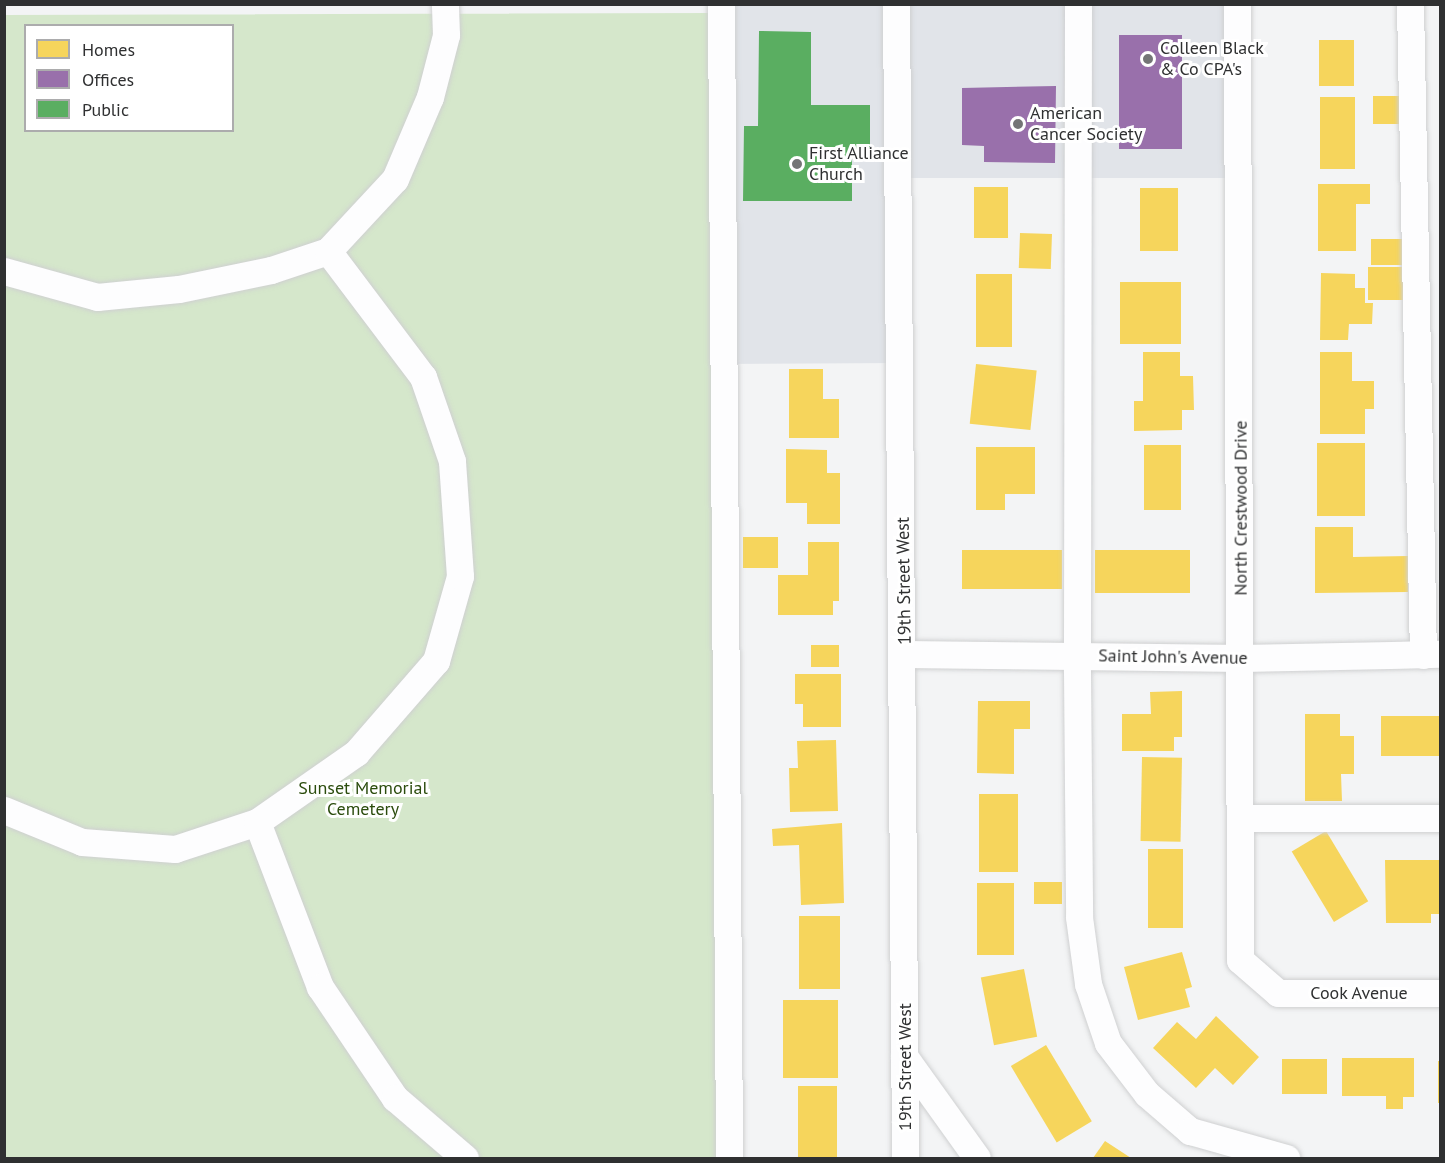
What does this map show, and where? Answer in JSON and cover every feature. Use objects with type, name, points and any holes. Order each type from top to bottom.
[{"type":"street","points":[[4,271],[97,297],[179,289],[272,270],[328,250],[395,179],[430,97],[446,35],[445,4]]},
{"type":"street","points":[[721,4],[729,1158]]},
{"type":"street","name":"19th Street West","points":[[896,4],[905,654],[905,1158]]},
{"type":"street","points":[[1078,4],[1079,917],[1088,984],[1108,1043],[1147,1095],[1190,1131],[1287,1158]]},
{"type":"street","name":"North Crestwood Drive","points":[[1237,4],[1242,658],[1240,960],[1278,993]]},
{"type":"street","points":[[1410,4],[1432,654]]},
{"type":"street","points":[[4,810],[82,842],[175,849],[257,822],[356,753],[436,661],[460,576],[452,461],[423,377],[328,250]]},
{"type":"street","name":"Saint John's Avenue","points":[[905,654],[1242,658],[1432,654]]},
{"type":"street","points":[[1241,818],[1440,818]]},
{"type":"street","points":[[257,822],[320,987],[395,1098],[465,1158]]},
{"type":"street","name":"Cook Avenue","points":[[1278,993],[1440,993]]},
{"type":"street","points":[[904,1056],[977,1158]]},
{"type":"shaded area","points":[[716,5],[1236,5],[1238,178],[899,178],[901,363],[722,364]]},
{"type":"green space","name":"Sunset Memorial Cemetery","points":[[716,13],[724,1158],[5,1158],[4,15]]},
{"type":"building: Homes","points":[[1319,40],[1354,40],[1354,86],[1319,86]]},
{"type":"building: Homes","points":[[1373,96],[1402,96],[1402,124],[1373,124]]},
{"type":"building: Homes","points":[[1320,97],[1355,97],[1355,169],[1320,169]]},
{"type":"building: Homes","points":[[1318,184],[1370,184],[1370,204],[1356,204],[1356,251],[1318,251]]},
{"type":"building: Homes","points":[[974,187],[1008,187],[1008,238],[974,238]]},
{"type":"building: Homes","points":[[1140,188],[1178,188],[1178,251],[1140,251]]},
{"type":"building: Homes","points":[[1020,233],[1052,234],[1051,269],[1019,268]]},
{"type":"building: Homes","points":[[1371,239],[1403,239],[1403,265],[1371,265]]},
{"type":"building: Homes","points":[[1368,267],[1403,267],[1403,300],[1368,300]]},
{"type":"building: Homes","points":[[1321,273],[1355,274],[1355,288],[1365,288],[1365,303],[1373,303],[1372,324],[1349,324],[1348,340],[1320,340]]},
{"type":"building: Homes","points":[[976,274],[1012,274],[1012,347],[976,347]]},
{"type":"building: Homes","points":[[1120,282],[1181,282],[1181,344],[1120,344]]},
{"type":"building: Homes","points":[[1143,352],[1180,352],[1180,376],[1193,376],[1194,410],[1182,410],[1182,430],[1134,431],[1134,401],[1143,401]]},
{"type":"building: Homes","points":[[1320,352],[1352,352],[1352,381],[1374,381],[1374,409],[1365,409],[1365,434],[1320,434]]},
{"type":"building: Homes","points":[[976,364],[1037,370],[1030,430],[970,424]]},
{"type":"building: Homes","points":[[789,369],[823,369],[823,399],[839,399],[839,438],[789,438]]},
{"type":"building: Homes","points":[[1317,443],[1365,443],[1365,516],[1317,516]]},
{"type":"building: Homes","points":[[1144,445],[1181,445],[1181,510],[1144,510]]},
{"type":"building: Homes","points":[[976,447],[1035,447],[1035,494],[1005,494],[1005,510],[976,510]]},
{"type":"building: Homes","points":[[786,449],[827,450],[827,473],[840,473],[840,524],[807,524],[807,503],[786,503]]},
{"type":"building: Homes","points":[[1315,527],[1353,527],[1353,557],[1408,556],[1408,592],[1315,593]]},
{"type":"building: Homes","points":[[743,537],[778,537],[778,568],[743,568]]},
{"type":"building: Homes","points":[[808,542],[839,542],[839,601],[833,601],[833,615],[778,615],[778,575],[808,575]]},
{"type":"building: Homes","points":[[962,550],[1062,550],[1062,589],[962,589]]},
{"type":"building: Homes","points":[[1095,550],[1190,550],[1190,593],[1095,593]]},
{"type":"building: Homes","points":[[811,645],[839,645],[839,667],[811,667]]},
{"type":"building: Homes","points":[[795,674],[841,674],[841,727],[803,727],[803,704],[795,704]]},
{"type":"building: Homes","points":[[1182,691],[1182,737],[1174,737],[1174,751],[1122,751],[1122,714],[1151,714],[1150,692]]},
{"type":"building: Homes","points":[[978,701],[1030,701],[1030,729],[1014,729],[1014,774],[977,773]]},
{"type":"building: Homes","points":[[1305,714],[1340,714],[1340,736],[1354,736],[1354,774],[1341,774],[1342,801],[1305,801]]},
{"type":"building: Homes","points":[[1381,716],[1440,716],[1440,756],[1381,756]]},
{"type":"building: Homes","points":[[836,740],[838,811],[790,812],[789,768],[798,768],[797,741]]},
{"type":"building: Homes","points":[[1142,757],[1182,758],[1181,842],[1141,841]]},
{"type":"building: Homes","points":[[979,794],[1018,794],[1018,872],[979,872]]},
{"type":"building: Homes","points":[[842,823],[844,903],[801,905],[799,845],[773,846],[772,829]]},
{"type":"building: Homes","points":[[1326,831],[1368,901],[1334,922],[1292,852]]},
{"type":"building: Homes","points":[[1148,849],[1183,849],[1183,928],[1148,928]]},
{"type":"building: Homes","points":[[1385,860],[1440,860],[1440,914],[1431,914],[1431,923],[1386,923]]},
{"type":"building: Homes","points":[[1034,882],[1062,882],[1062,904],[1034,904]]},
{"type":"building: Homes","points":[[977,883],[1014,883],[1014,955],[977,955]]},
{"type":"building: Homes","points":[[799,916],[840,916],[840,989],[799,989]]},
{"type":"building: Homes","points":[[1182,952],[1192,987],[1185,989],[1190,1007],[1138,1020],[1124,967]]},
{"type":"building: Homes","points":[[1024,969],[1037,1037],[994,1045],[981,977]]},
{"type":"building: Homes","points":[[783,1000],[838,1000],[838,1078],[783,1078]]},
{"type":"building: Homes","points":[[1216,1016],[1259,1057],[1233,1085],[1215,1068],[1196,1088],[1153,1048],[1177,1022],[1196,1039]]},
{"type":"building: Homes","points":[[1046,1045],[1092,1121],[1057,1142],[1011,1066]]},
{"type":"building: Homes","points":[[1342,1058],[1414,1058],[1414,1097],[1403,1097],[1403,1109],[1386,1109],[1386,1096],[1342,1096]]},
{"type":"building: Homes","points":[[1282,1059],[1327,1059],[1327,1094],[1282,1094]]},
{"type":"building: Homes","points":[[1438,1061],[1440,1061],[1440,1103],[1438,1103]]},
{"type":"building: Homes","points":[[798,1086],[837,1086],[837,1158],[798,1158]]},
{"type":"building: Homes","points":[[1105,1141],[1131,1158],[1093,1158]]},
{"type":"building: Offices","points":[[1119,35],[1182,35],[1182,149],[1119,149]]},
{"type":"building: Offices","points":[[1056,86],[1055,163],[984,162],[984,146],[962,145],[962,88]]},
{"type":"building: Public","points":[[759,31],[811,32],[811,105],[870,105],[870,149],[852,149],[852,201],[743,201],[744,126],[758,126]]},
{"type":"place","name":"Colleen Black & Co CPA's","points":[[1148,59]]},
{"type":"place","name":"American Cancer Society","points":[[1018,124]]},
{"type":"place","name":"First Alliance Church","points":[[797,164]]}]
